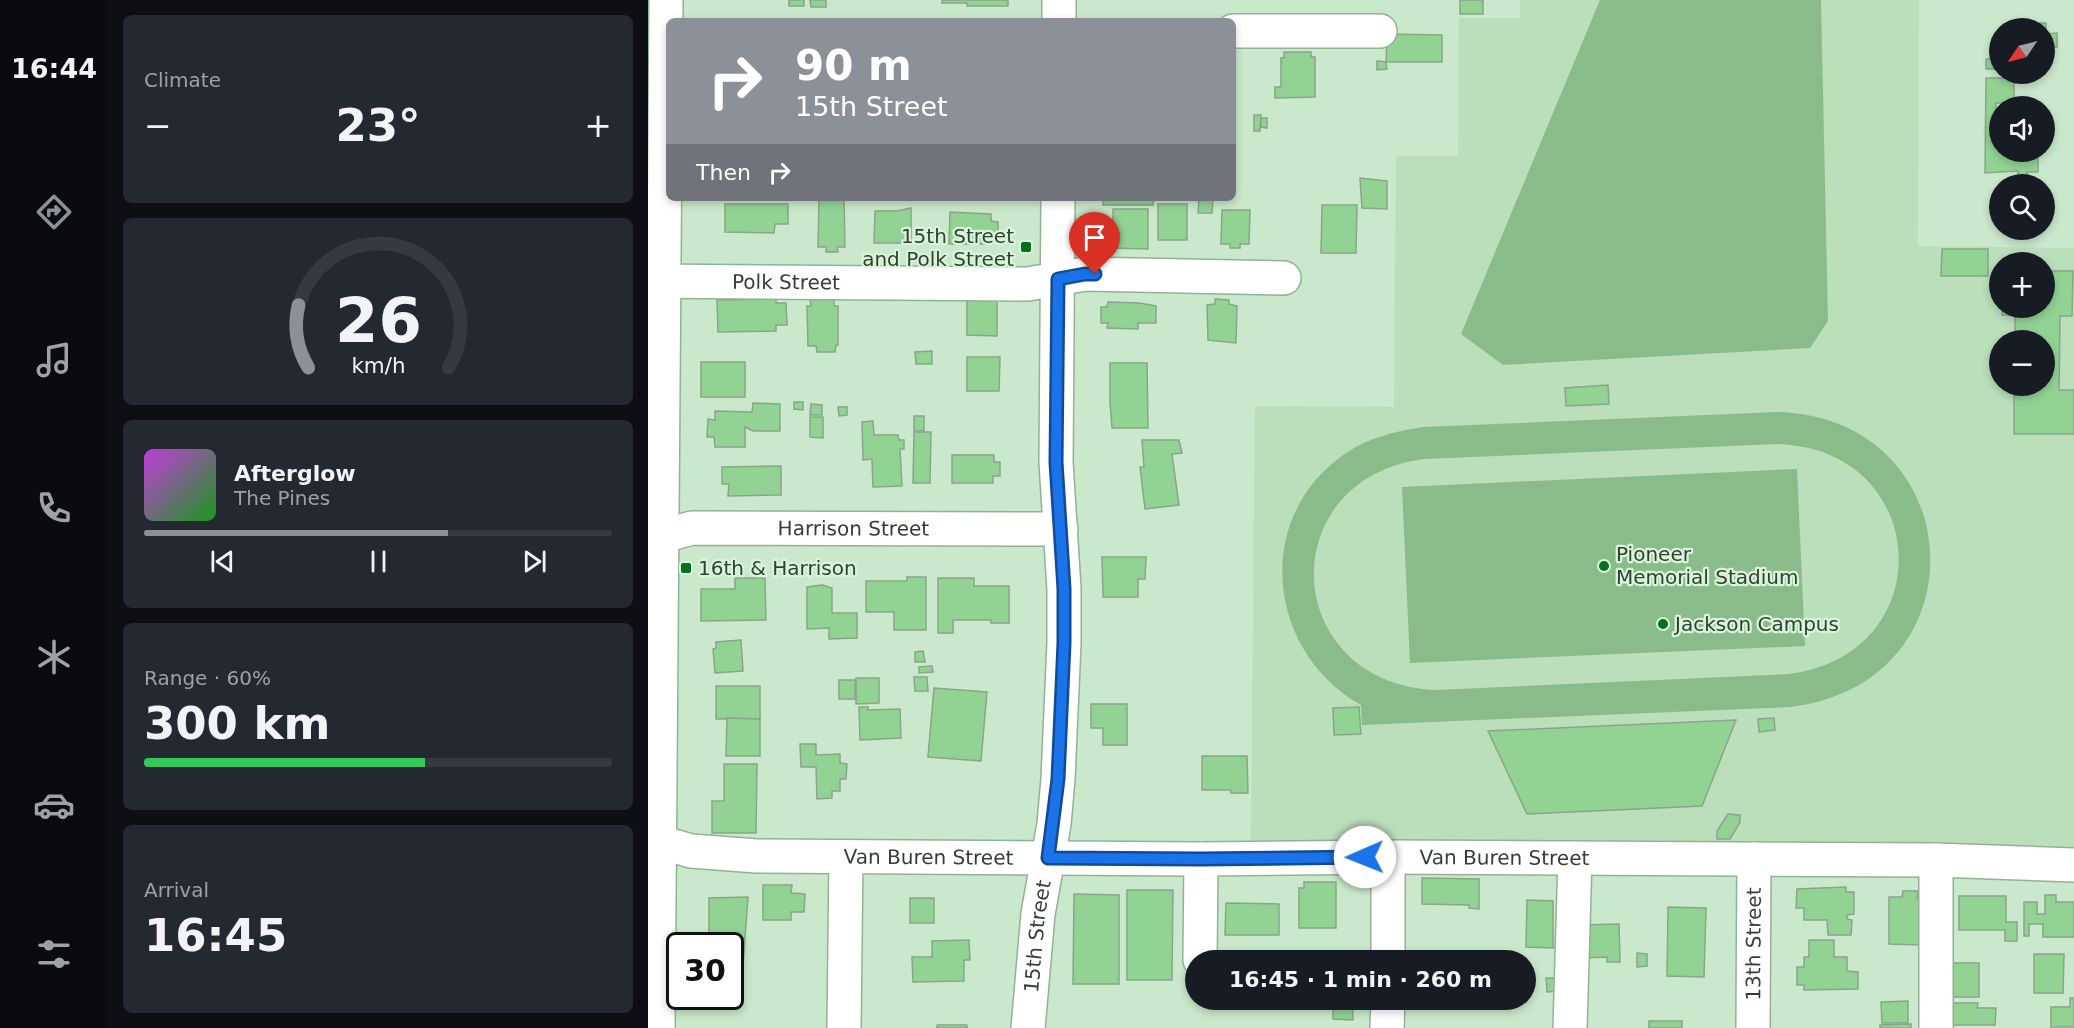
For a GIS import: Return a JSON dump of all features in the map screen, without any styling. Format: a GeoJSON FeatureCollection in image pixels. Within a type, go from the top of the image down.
{"type":"FeatureCollection","features":[{"type":"Feature","properties":{"kind":"street"},"geometry":{"type":"LineString","coordinates":[[1059,0],[1059,18]]}},
{"type":"Feature","properties":{"kind":"street"},"geometry":{"type":"LineString","coordinates":[[658,1028],[654,842],[656,281],[662,18]]}},
{"type":"Feature","properties":{"kind":"street"},"geometry":{"type":"LineString","coordinates":[[1236,31],[1380,31]]}},
{"type":"Feature","properties":{"kind":"street","name":"15th Street"},"geometry":{"type":"LineString","coordinates":[[1028,1028],[1035,943],[1058,779],[1063,676],[1064,589],[1056,462],[1058,201]]}},
{"type":"Feature","properties":{"kind":"street","name":"Polk Street"},"geometry":{"type":"LineString","coordinates":[[656,281],[1028,284],[1085,274],[1284,278]]}},
{"type":"Feature","properties":{"kind":"street","name":"Harrison Street"},"geometry":{"type":"LineString","coordinates":[[656,538],[693,528],[1061,529]]}},
{"type":"Feature","properties":{"kind":"street","name":"Van Buren Street"},"geometry":{"type":"LineString","coordinates":[[654,842],[691,851],[757,856],[1936,860],[2074,865]]}},
{"type":"Feature","properties":{"kind":"street"},"geometry":{"type":"LineString","coordinates":[[844,1028],[846,857]]}},
{"type":"Feature","properties":{"kind":"street"},"geometry":{"type":"LineString","coordinates":[[1388,857],[1388,950]]}},
{"type":"Feature","properties":{"kind":"street"},"geometry":{"type":"LineString","coordinates":[[1570,1028],[1575,858]]}},
{"type":"Feature","properties":{"kind":"street"},"geometry":{"type":"LineString","coordinates":[[1200,950],[1201,859]]}},
{"type":"Feature","properties":{"kind":"street","name":"13th Street"},"geometry":{"type":"LineString","coordinates":[[1753,1028],[1755,859]]}},
{"type":"Feature","properties":{"kind":"street"},"geometry":{"type":"LineString","coordinates":[[1936,860],[1936,1028]]}},
{"type":"Feature","properties":{"kind":"street"},"geometry":{"type":"LineString","coordinates":[[1387,1028],[1388,1010]]}},
{"type":"Feature","properties":{"kind":"shaded area","name":"Jackson Campus"},"geometry":{"type":"Polygon","coordinates":[[[1520,0],[1919,0],[1918,246],[2074,248],[2074,850],[1251,842],[1255,406],[1394,407],[1396,156],[1458,156],[1459,18],[1520,18],[1520,0]]]}},
{"type":"Feature","properties":{"kind":"shaded area"},"geometry":{"type":"Polygon","coordinates":[[[1600,0],[1821,0],[1828,321],[1810,348],[1503,365],[1461,334],[1600,0]]]}},
{"type":"Feature","properties":{"kind":"shaded area"},"geometry":{"type":"Polygon","coordinates":[[[1777,412],[1842,425],[1889,457],[1918,501],[1930,553],[1923,605],[1898,652],[1854,688],[1790,707],[1362,725],[1361,705],[1330,682],[1307,654],[1291,622],[1283,588],[1283,552],[1293,518],[1311,486],[1338,459],[1357,446],[1378,437],[1423,427],[1777,412]],[[1778,444],[1424,459],[1374,474],[1339,502],[1319,539],[1314,579],[1323,619],[1346,653],[1384,679],[1435,690],[1789,674],[1839,659],[1873,631],[1893,594],[1899,554],[1889,514],[1866,479],[1829,455],[1778,444]]]}},
{"type":"Feature","properties":{"kind":"shaded area"},"geometry":{"type":"Polygon","coordinates":[[[1797,469],[1805,646],[1410,663],[1402,487],[1797,469]]]}},
{"type":"Feature","properties":{"kind":"building"},"geometry":{"type":"Polygon","coordinates":[[[789,0],[804,0],[804,6],[789,6],[789,0]]]}},
{"type":"Feature","properties":{"kind":"building"},"geometry":{"type":"Polygon","coordinates":[[[810,0],[826,0],[826,7],[811,7],[810,0]]]}},
{"type":"Feature","properties":{"kind":"building"},"geometry":{"type":"Polygon","coordinates":[[[942,0],[1008,0],[1008,6],[967,6],[967,3],[942,3],[942,0]]]}},
{"type":"Feature","properties":{"kind":"building"},"geometry":{"type":"Polygon","coordinates":[[[1460,0],[1483,0],[1483,14],[1460,14],[1460,0]]]}},
{"type":"Feature","properties":{"kind":"building"},"geometry":{"type":"Polygon","coordinates":[[[2055,33],[2057,33],[2057,47],[2055,47],[2055,33]]]}},
{"type":"Feature","properties":{"kind":"building"},"geometry":{"type":"Polygon","coordinates":[[[1387,34],[1442,35],[1442,62],[1386,62],[1387,34]]]}},
{"type":"Feature","properties":{"kind":"building"},"geometry":{"type":"Polygon","coordinates":[[[1284,52],[1311,52],[1311,57],[1315,57],[1315,97],[1275,98],[1275,87],[1281,87],[1281,58],[1284,58],[1284,52]]]}},
{"type":"Feature","properties":{"kind":"building"},"geometry":{"type":"Polygon","coordinates":[[[1986,59],[1989,59],[1989,69],[1986,69],[1986,59]]]}},
{"type":"Feature","properties":{"kind":"building"},"geometry":{"type":"Polygon","coordinates":[[[1377,61],[1386,62],[1387,69],[1377,70],[1377,61]]]}},
{"type":"Feature","properties":{"kind":"building"},"geometry":{"type":"Polygon","coordinates":[[[1986,78],[1989,78],[1989,84],[2014,84],[2014,96],[1989,96],[1989,162],[2038,162],[2038,172],[1985,173],[1986,78]]]}},
{"type":"Feature","properties":{"kind":"building"},"geometry":{"type":"Polygon","coordinates":[[[1254,115],[1261,115],[1260,131],[1254,131],[1254,115]]]}},
{"type":"Feature","properties":{"kind":"building"},"geometry":{"type":"Polygon","coordinates":[[[1261,118],[1267,118],[1267,128],[1261,127],[1261,118]]]}},
{"type":"Feature","properties":{"kind":"building"},"geometry":{"type":"Polygon","coordinates":[[[1360,178],[1387,181],[1387,209],[1362,208],[1360,178]]]}},
{"type":"Feature","properties":{"kind":"building"},"geometry":{"type":"Polygon","coordinates":[[[819,201],[844,201],[845,247],[837,247],[838,252],[826,252],[826,247],[818,247],[819,201]]]}},
{"type":"Feature","properties":{"kind":"building"},"geometry":{"type":"Polygon","coordinates":[[[1103,201],[1154,201],[1153,205],[1103,205],[1103,201]]]}},
{"type":"Feature","properties":{"kind":"building"},"geometry":{"type":"Polygon","coordinates":[[[1199,201],[1213,201],[1212,213],[1198,213],[1199,201]]]}},
{"type":"Feature","properties":{"kind":"building"},"geometry":{"type":"Polygon","coordinates":[[[725,204],[788,204],[788,224],[775,224],[774,233],[725,232],[725,204]]]}},
{"type":"Feature","properties":{"kind":"building"},"geometry":{"type":"Polygon","coordinates":[[[1158,204],[1187,204],[1187,240],[1158,240],[1158,204]]]}},
{"type":"Feature","properties":{"kind":"building"},"geometry":{"type":"Polygon","coordinates":[[[1322,205],[1357,205],[1356,253],[1321,253],[1322,205]]]}},
{"type":"Feature","properties":{"kind":"building"},"geometry":{"type":"Polygon","coordinates":[[[911,208],[911,243],[874,243],[875,211],[897,211],[911,208]]]}},
{"type":"Feature","properties":{"kind":"building"},"geometry":{"type":"Polygon","coordinates":[[[1113,209],[1148,209],[1148,249],[1109,248],[1109,222],[1113,222],[1113,209]]]}},
{"type":"Feature","properties":{"kind":"building"},"geometry":{"type":"Polygon","coordinates":[[[1222,210],[1250,210],[1249,244],[1240,244],[1240,248],[1230,248],[1230,244],[1221,244],[1222,210]]]}},
{"type":"Feature","properties":{"kind":"building"},"geometry":{"type":"Polygon","coordinates":[[[950,212],[991,214],[991,221],[998,222],[998,237],[991,237],[991,244],[949,244],[950,212]]]}},
{"type":"Feature","properties":{"kind":"building"},"geometry":{"type":"Polygon","coordinates":[[[1942,249],[1988,249],[1988,276],[1941,276],[1942,249]]]}},
{"type":"Feature","properties":{"kind":"building"},"geometry":{"type":"Polygon","coordinates":[[[2055,271],[2073,271],[2072,316],[2060,316],[2059,390],[2074,390],[2074,434],[2014,434],[2014,396],[2055,396],[2055,330],[2015,330],[2015,318],[2055,318],[2055,271]]]}},
{"type":"Feature","properties":{"kind":"building"},"geometry":{"type":"Polygon","coordinates":[[[776,299],[776,303],[786,303],[787,325],[776,325],[776,331],[718,332],[717,300],[776,299]]]}},
{"type":"Feature","properties":{"kind":"building"},"geometry":{"type":"Polygon","coordinates":[[[810,299],[834,299],[834,306],[838,306],[838,345],[836,345],[835,352],[817,352],[816,346],[808,346],[807,306],[811,306],[810,299]]]}},
{"type":"Feature","properties":{"kind":"building"},"geometry":{"type":"Polygon","coordinates":[[[1215,299],[1229,300],[1229,304],[1237,306],[1236,343],[1208,340],[1207,305],[1215,304],[1215,299]]]}},
{"type":"Feature","properties":{"kind":"building"},"geometry":{"type":"Polygon","coordinates":[[[967,300],[997,300],[997,336],[967,335],[967,300]]]}},
{"type":"Feature","properties":{"kind":"building"},"geometry":{"type":"Polygon","coordinates":[[[1108,302],[1156,306],[1156,323],[1138,323],[1138,329],[1107,328],[1108,323],[1101,323],[1101,307],[1107,307],[1108,302]]]}},
{"type":"Feature","properties":{"kind":"building"},"geometry":{"type":"Polygon","coordinates":[[[932,351],[932,364],[916,364],[915,352],[932,351]]]}},
{"type":"Feature","properties":{"kind":"building"},"geometry":{"type":"Polygon","coordinates":[[[967,357],[1000,357],[999,391],[967,391],[967,357]]]}},
{"type":"Feature","properties":{"kind":"building"},"geometry":{"type":"Polygon","coordinates":[[[701,362],[745,362],[745,397],[701,397],[701,362]]]}},
{"type":"Feature","properties":{"kind":"building"},"geometry":{"type":"Polygon","coordinates":[[[1110,363],[1147,363],[1148,428],[1112,428],[1110,363]]]}},
{"type":"Feature","properties":{"kind":"building"},"geometry":{"type":"Polygon","coordinates":[[[1608,385],[1609,404],[1566,406],[1565,388],[1608,385]]]}},
{"type":"Feature","properties":{"kind":"building"},"geometry":{"type":"Polygon","coordinates":[[[794,402],[803,402],[803,410],[794,409],[794,402]]]}},
{"type":"Feature","properties":{"kind":"building"},"geometry":{"type":"Polygon","coordinates":[[[753,403],[780,404],[780,431],[753,431],[745,427],[745,447],[715,447],[714,437],[707,437],[708,419],[715,420],[715,411],[752,412],[753,403]]]}},
{"type":"Feature","properties":{"kind":"building"},"geometry":{"type":"Polygon","coordinates":[[[811,404],[822,405],[822,415],[810,415],[811,404]]]}},
{"type":"Feature","properties":{"kind":"building"},"geometry":{"type":"Polygon","coordinates":[[[838,407],[847,407],[847,415],[839,416],[838,407]]]}},
{"type":"Feature","properties":{"kind":"building"},"geometry":{"type":"Polygon","coordinates":[[[914,416],[924,416],[924,431],[914,431],[914,416]]]}},
{"type":"Feature","properties":{"kind":"building"},"geometry":{"type":"Polygon","coordinates":[[[810,417],[823,417],[823,438],[810,437],[810,417]]]}},
{"type":"Feature","properties":{"kind":"building"},"geometry":{"type":"Polygon","coordinates":[[[873,421],[874,435],[898,435],[899,440],[904,440],[904,449],[900,449],[902,486],[873,487],[872,459],[863,460],[862,422],[873,421]]]}},
{"type":"Feature","properties":{"kind":"building"},"geometry":{"type":"Polygon","coordinates":[[[914,432],[931,432],[930,483],[913,483],[914,432]]]}},
{"type":"Feature","properties":{"kind":"building"},"geometry":{"type":"Polygon","coordinates":[[[1142,440],[1179,440],[1182,453],[1172,454],[1179,505],[1145,509],[1140,467],[1144,467],[1142,440]]]}},
{"type":"Feature","properties":{"kind":"building"},"geometry":{"type":"Polygon","coordinates":[[[952,455],[994,455],[994,462],[1000,462],[1000,476],[993,476],[993,483],[952,483],[952,455]]]}},
{"type":"Feature","properties":{"kind":"building"},"geometry":{"type":"Polygon","coordinates":[[[781,466],[781,495],[728,496],[729,484],[722,484],[722,467],[781,466]]]}},
{"type":"Feature","properties":{"kind":"building"},"geometry":{"type":"Polygon","coordinates":[[[1102,557],[1146,557],[1145,579],[1138,579],[1138,597],[1103,597],[1102,557]]]}},
{"type":"Feature","properties":{"kind":"building"},"geometry":{"type":"Polygon","coordinates":[[[907,577],[926,577],[926,630],[894,630],[894,612],[866,612],[866,581],[907,581],[907,577]]]}},
{"type":"Feature","properties":{"kind":"building"},"geometry":{"type":"Polygon","coordinates":[[[735,578],[765,578],[766,620],[701,621],[701,589],[735,589],[735,578]]]}},
{"type":"Feature","properties":{"kind":"building"},"geometry":{"type":"Polygon","coordinates":[[[938,578],[974,578],[974,586],[1009,586],[1009,623],[991,623],[991,620],[953,620],[953,633],[938,633],[938,578]]]}},
{"type":"Feature","properties":{"kind":"building"},"geometry":{"type":"Polygon","coordinates":[[[822,585],[832,588],[832,613],[857,613],[857,638],[829,639],[829,628],[807,629],[807,587],[822,585]]]}},
{"type":"Feature","properties":{"kind":"building"},"geometry":{"type":"Polygon","coordinates":[[[741,640],[743,671],[715,673],[713,649],[716,648],[716,642],[741,640]]]}},
{"type":"Feature","properties":{"kind":"building"},"geometry":{"type":"Polygon","coordinates":[[[923,651],[925,662],[915,662],[915,652],[923,651]]]}},
{"type":"Feature","properties":{"kind":"building"},"geometry":{"type":"Polygon","coordinates":[[[932,666],[933,672],[919,673],[919,667],[932,666]]]}},
{"type":"Feature","properties":{"kind":"building"},"geometry":{"type":"Polygon","coordinates":[[[914,677],[927,677],[928,691],[915,691],[914,677]]]}},
{"type":"Feature","properties":{"kind":"building"},"geometry":{"type":"Polygon","coordinates":[[[856,678],[879,678],[879,703],[856,704],[856,678]]]}},
{"type":"Feature","properties":{"kind":"building"},"geometry":{"type":"Polygon","coordinates":[[[839,680],[855,680],[855,699],[839,699],[839,680]]]}},
{"type":"Feature","properties":{"kind":"building"},"geometry":{"type":"Polygon","coordinates":[[[716,686],[760,686],[760,719],[716,719],[716,686]]]}},
{"type":"Feature","properties":{"kind":"building"},"geometry":{"type":"Polygon","coordinates":[[[934,688],[987,692],[981,761],[928,757],[934,688]]]}},
{"type":"Feature","properties":{"kind":"building"},"geometry":{"type":"Polygon","coordinates":[[[1091,704],[1127,704],[1127,745],[1103,745],[1103,728],[1091,728],[1091,704]]]}},
{"type":"Feature","properties":{"kind":"building"},"geometry":{"type":"Polygon","coordinates":[[[859,707],[868,707],[868,710],[900,709],[901,738],[860,740],[859,707]]]}},
{"type":"Feature","properties":{"kind":"building"},"geometry":{"type":"Polygon","coordinates":[[[1359,707],[1361,734],[1334,735],[1333,708],[1359,707]]]}},
{"type":"Feature","properties":{"kind":"building"},"geometry":{"type":"Polygon","coordinates":[[[727,718],[760,719],[760,756],[726,756],[727,718]]]}},
{"type":"Feature","properties":{"kind":"building"},"geometry":{"type":"Polygon","coordinates":[[[1774,718],[1775,730],[1759,732],[1758,719],[1774,718]]]}},
{"type":"Feature","properties":{"kind":"building"},"geometry":{"type":"Polygon","coordinates":[[[1736,720],[1702,806],[1527,814],[1488,731],[1736,720]]]}},
{"type":"Feature","properties":{"kind":"building"},"geometry":{"type":"Polygon","coordinates":[[[800,744],[816,744],[816,755],[840,754],[840,763],[847,764],[846,779],[840,779],[840,791],[832,791],[832,798],[817,799],[816,767],[801,767],[800,744]]]}},
{"type":"Feature","properties":{"kind":"building"},"geometry":{"type":"Polygon","coordinates":[[[1202,756],[1247,756],[1248,793],[1231,793],[1231,790],[1202,790],[1202,756]]]}},
{"type":"Feature","properties":{"kind":"building"},"geometry":{"type":"Polygon","coordinates":[[[724,764],[757,764],[756,833],[712,833],[712,801],[724,801],[724,764]]]}},
{"type":"Feature","properties":{"kind":"building"},"geometry":{"type":"Polygon","coordinates":[[[1728,814],[1740,815],[1740,822],[1730,839],[1717,839],[1717,831],[1728,814]]]}},
{"type":"Feature","properties":{"kind":"building"},"geometry":{"type":"Polygon","coordinates":[[[1422,878],[1479,879],[1479,909],[1469,908],[1469,905],[1422,904],[1422,878]]]}},
{"type":"Feature","properties":{"kind":"building"},"geometry":{"type":"Polygon","coordinates":[[[1304,882],[1336,882],[1336,928],[1299,928],[1299,888],[1304,888],[1304,882]]]}},
{"type":"Feature","properties":{"kind":"building"},"geometry":{"type":"Polygon","coordinates":[[[763,885],[792,885],[791,893],[805,894],[804,912],[791,912],[791,920],[763,920],[763,885]]]}},
{"type":"Feature","properties":{"kind":"building"},"geometry":{"type":"Polygon","coordinates":[[[1846,887],[1846,892],[1854,892],[1854,914],[1847,915],[1847,919],[1852,920],[1851,935],[1828,935],[1827,920],[1804,920],[1804,908],[1796,908],[1797,889],[1846,887]]]}},
{"type":"Feature","properties":{"kind":"building"},"geometry":{"type":"Polygon","coordinates":[[[1127,890],[1173,890],[1172,980],[1127,980],[1127,890]]]}},
{"type":"Feature","properties":{"kind":"building"},"geometry":{"type":"Polygon","coordinates":[[[1903,891],[1918,891],[1917,898],[1921,899],[1920,945],[1889,944],[1889,897],[1902,897],[1903,891]]]}},
{"type":"Feature","properties":{"kind":"building"},"geometry":{"type":"Polygon","coordinates":[[[1074,894],[1119,895],[1119,984],[1073,984],[1074,894]]]}},
{"type":"Feature","properties":{"kind":"building"},"geometry":{"type":"Polygon","coordinates":[[[2045,895],[2056,895],[2056,902],[2074,902],[2074,937],[2043,937],[2043,924],[2029,924],[2029,936],[2024,936],[2024,902],[2037,902],[2037,914],[2045,914],[2045,895]]]}},
{"type":"Feature","properties":{"kind":"building"},"geometry":{"type":"Polygon","coordinates":[[[1959,896],[2006,896],[2006,922],[2017,922],[2017,941],[2005,941],[2005,930],[1959,930],[1959,896]]]}},
{"type":"Feature","properties":{"kind":"building"},"geometry":{"type":"Polygon","coordinates":[[[748,897],[744,952],[744,932],[709,932],[709,898],[748,897]]]}},
{"type":"Feature","properties":{"kind":"building"},"geometry":{"type":"Polygon","coordinates":[[[910,898],[934,898],[934,923],[910,923],[910,898]]]}},
{"type":"Feature","properties":{"kind":"building"},"geometry":{"type":"Polygon","coordinates":[[[1527,900],[1553,901],[1553,948],[1526,947],[1527,900]]]}},
{"type":"Feature","properties":{"kind":"building"},"geometry":{"type":"Polygon","coordinates":[[[1226,903],[1279,904],[1279,935],[1225,935],[1226,903]]]}},
{"type":"Feature","properties":{"kind":"building"},"geometry":{"type":"Polygon","coordinates":[[[1668,907],[1706,908],[1704,977],[1667,976],[1668,907]]]}},
{"type":"Feature","properties":{"kind":"building"},"geometry":{"type":"Polygon","coordinates":[[[1619,924],[1620,962],[1607,962],[1607,957],[1584,958],[1584,925],[1619,924]]]}},
{"type":"Feature","properties":{"kind":"building"},"geometry":{"type":"Polygon","coordinates":[[[969,940],[970,960],[964,960],[964,981],[913,982],[912,957],[932,957],[932,941],[969,940]]]}},
{"type":"Feature","properties":{"kind":"building"},"geometry":{"type":"Polygon","coordinates":[[[1809,940],[1834,940],[1834,957],[1847,957],[1847,971],[1858,972],[1858,989],[1804,990],[1804,985],[1797,985],[1797,967],[1804,967],[1804,957],[1809,957],[1809,940]]]}},
{"type":"Feature","properties":{"kind":"building"},"geometry":{"type":"Polygon","coordinates":[[[1637,953],[1647,954],[1647,966],[1637,967],[1637,953]]]}},
{"type":"Feature","properties":{"kind":"building"},"geometry":{"type":"Polygon","coordinates":[[[2034,954],[2064,954],[2063,993],[2034,993],[2034,954]]]}},
{"type":"Feature","properties":{"kind":"building"},"geometry":{"type":"Polygon","coordinates":[[[1952,963],[1979,963],[1979,997],[1953,997],[1952,963]]]}},
{"type":"Feature","properties":{"kind":"building"},"geometry":{"type":"Polygon","coordinates":[[[1546,978],[1557,978],[1558,991],[1547,992],[1546,978]]]}},
{"type":"Feature","properties":{"kind":"building"},"geometry":{"type":"Polygon","coordinates":[[[2070,998],[2074,998],[2074,1027],[2051,1027],[2051,1007],[2070,1007],[2070,998]]]}},
{"type":"Feature","properties":{"kind":"building"},"geometry":{"type":"Polygon","coordinates":[[[1908,1001],[1908,1023],[1882,1023],[1881,1002],[1908,1001]]]}},
{"type":"Feature","properties":{"kind":"building"},"geometry":{"type":"Polygon","coordinates":[[[1951,1003],[1978,1003],[1977,1008],[1996,1008],[1995,1025],[1951,1025],[1951,1003]]]}},
{"type":"Feature","properties":{"kind":"building"},"geometry":{"type":"Polygon","coordinates":[[[1333,1010],[1353,1010],[1353,1020],[1333,1019],[1333,1010]]]}},
{"type":"Feature","properties":{"kind":"building"},"geometry":{"type":"Polygon","coordinates":[[[1649,1021],[1682,1021],[1682,1028],[1649,1028],[1649,1021]]]}},
{"type":"Feature","properties":{"kind":"building"},"geometry":{"type":"Polygon","coordinates":[[[1911,1024],[1911,1028],[1880,1028],[1880,1025],[1911,1024]]]}},
{"type":"Feature","properties":{"kind":"building"},"geometry":{"type":"Polygon","coordinates":[[[937,1025],[967,1025],[967,1028],[937,1028],[937,1025]]]}},
{"type":"Feature","properties":{"kind":"place","name":"15th Street and Polk Street"},"geometry":{"type":"Point","coordinates":[1026,247]}},
{"type":"Feature","properties":{"kind":"place","name":"Pioneer Memorial Stadium"},"geometry":{"type":"Point","coordinates":[1604,566]}},
{"type":"Feature","properties":{"kind":"place","name":"16th & Harrison"},"geometry":{"type":"Point","coordinates":[686,568]}},
{"type":"Feature","properties":{"kind":"place","name":"Jackson Campus"},"geometry":{"type":"Point","coordinates":[1663,624]}},
{"type":"Feature","properties":{"kind":"route"},"geometry":{"type":"LineString","coordinates":[[1095,274],[1058,279],[1056,462],[1064,589],[1064,643],[1058,779],[1048,858],[1365,857]]}}]}
